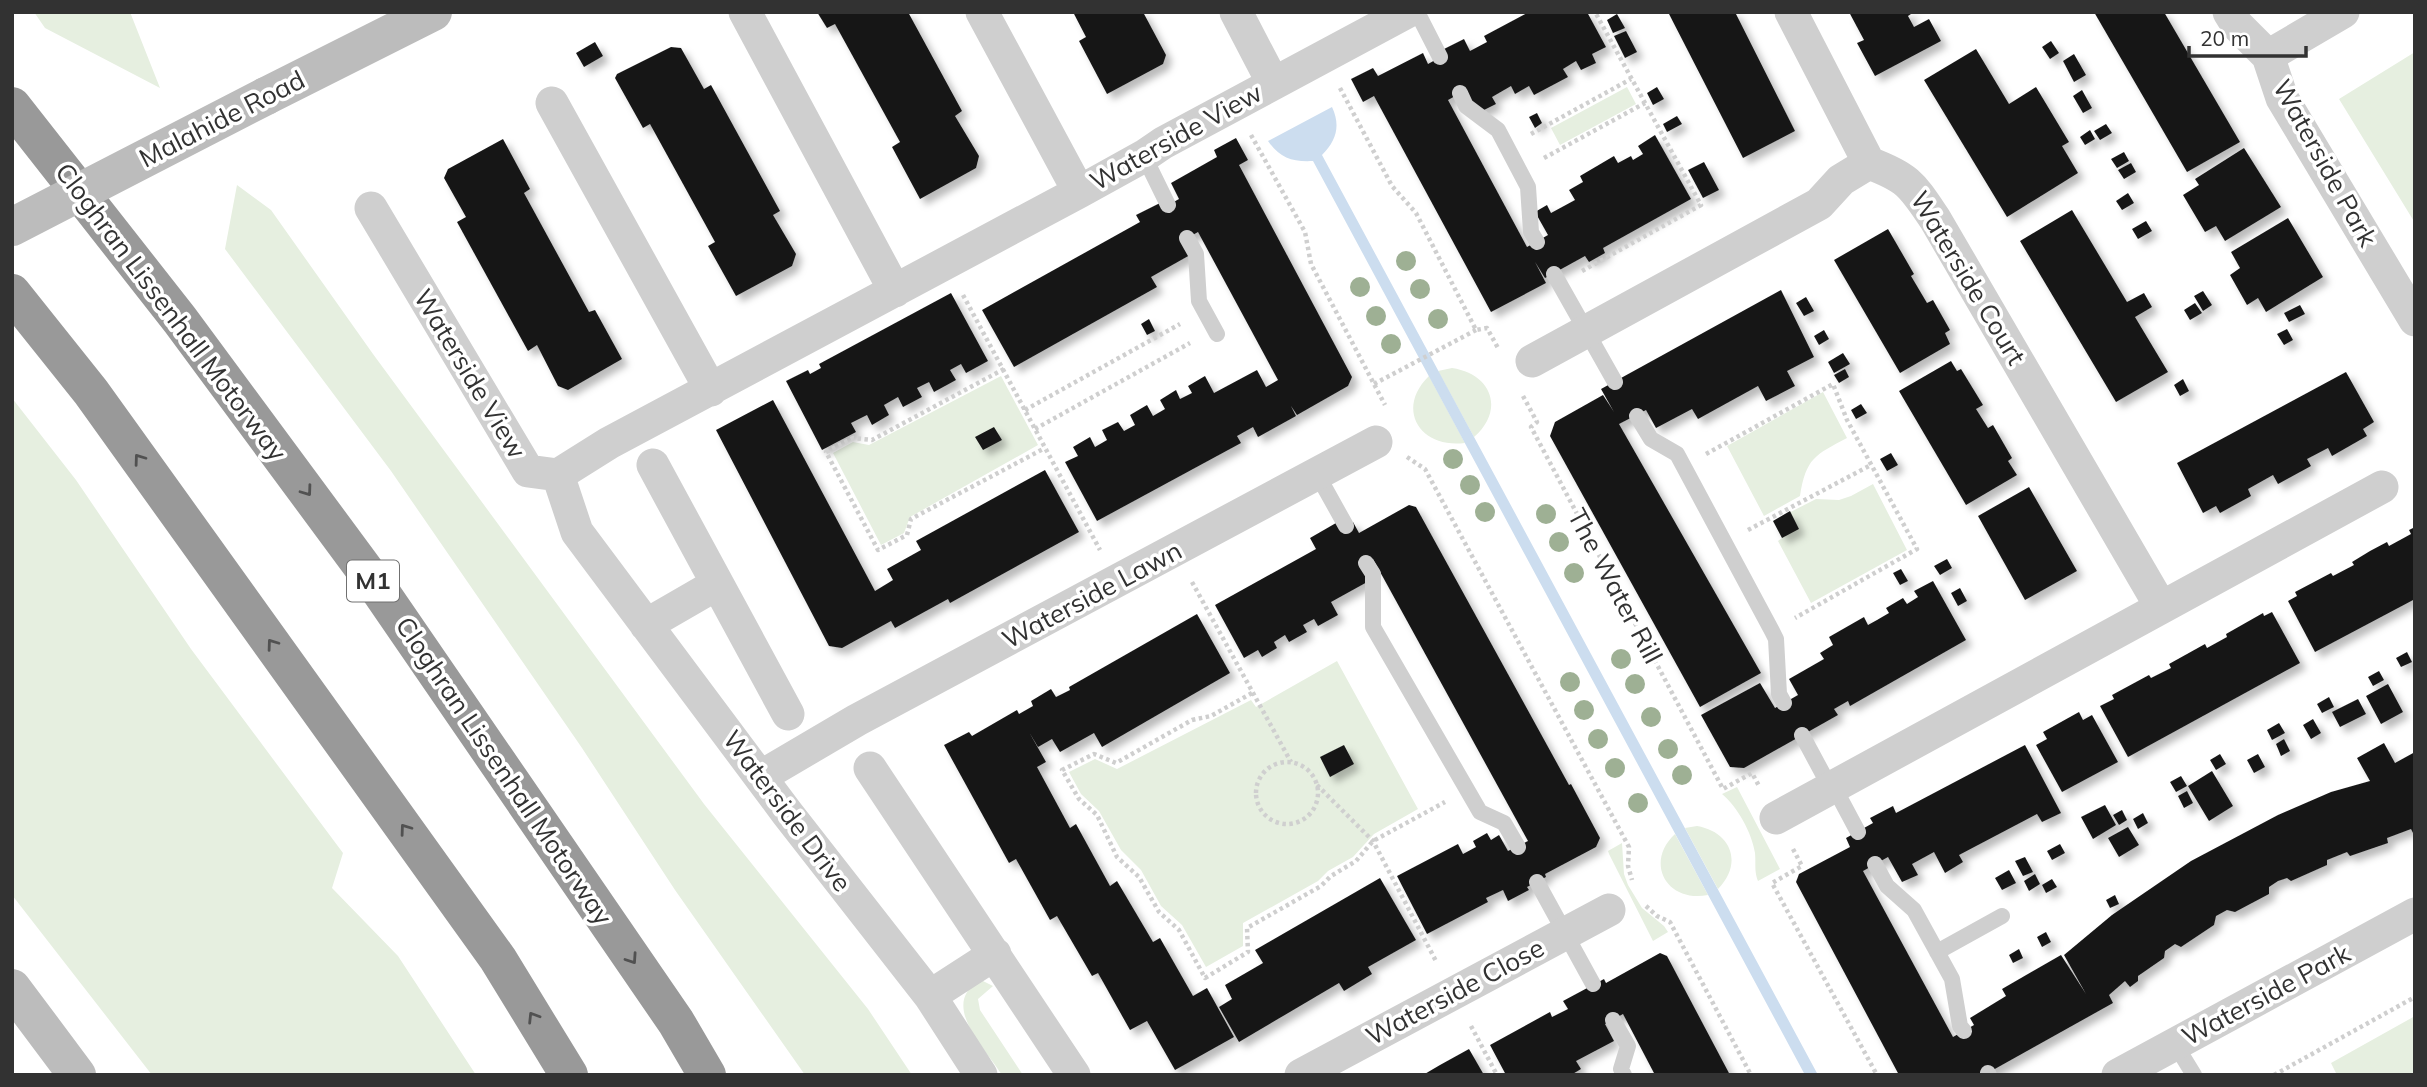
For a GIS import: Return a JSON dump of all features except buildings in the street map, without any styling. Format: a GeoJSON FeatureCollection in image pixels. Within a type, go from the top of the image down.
{"type":"FeatureCollection","features":[{"type":"Feature","properties":{"kind":"highway","name":"Cloghran Lissenhall Motorway"},"geometry":{"type":"LineString","coordinates":[[12,106],[180,320],[379,588],[676,1023],[707,1075]]}},
{"type":"Feature","properties":{"kind":"highway"},"geometry":{"type":"LineString","coordinates":[[12,293],[91,392],[498,959],[569,1075]]}},
{"type":"Feature","properties":{"kind":"main road","name":"Malahide Road"},"geometry":{"type":"LineString","coordinates":[[12,226],[433,12]]}},
{"type":"Feature","properties":{"kind":"main road"},"geometry":{"type":"LineString","coordinates":[[12,988],[77,1075]]}},
{"type":"Feature","properties":{"kind":"street"},"geometry":{"type":"LineString","coordinates":[[745,12],[895,291]]}},
{"type":"Feature","properties":{"kind":"street","name":"Waterside View"},"geometry":{"type":"LineString","coordinates":[[982,12],[1079,192]]}},
{"type":"Feature","properties":{"kind":"street"},"geometry":{"type":"LineString","coordinates":[[1236,12],[1273,83]]}},
{"type":"Feature","properties":{"kind":"street","name":"Waterside View"},"geometry":{"type":"LineString","coordinates":[[371,208],[528,471],[558,475],[609,443],[946,264],[1234,104],[1407,12]]}},
{"type":"Feature","properties":{"kind":"street"},"geometry":{"type":"LineString","coordinates":[[1532,361],[1819,204],[1841,180],[1869,163],[1791,12]]}},
{"type":"Feature","properties":{"kind":"street","name":"Waterside Park"},"geometry":{"type":"LineString","coordinates":[[2229,12],[2268,56],[2283,98],[2415,320]]}},
{"type":"Feature","properties":{"kind":"street"},"geometry":{"type":"LineString","coordinates":[[2268,56],[2343,12]]}},
{"type":"Feature","properties":{"kind":"street"},"geometry":{"type":"LineString","coordinates":[[552,103],[711,390]]}},
{"type":"Feature","properties":{"kind":"street","name":"Waterside Court"},"geometry":{"type":"LineString","coordinates":[[1869,163],[1910,183],[1935,219],[2161,607]]}},
{"type":"Feature","properties":{"kind":"street","name":"Waterside Lawn"},"geometry":{"type":"LineString","coordinates":[[760,777],[807,748],[1389,437]]}},
{"type":"Feature","properties":{"kind":"street"},"geometry":{"type":"LineString","coordinates":[[653,464],[788,715]]}},
{"type":"Feature","properties":{"kind":"street","name":"Waterside Drive"},"geometry":{"type":"LineString","coordinates":[[558,475],[578,532],[760,777],[930,996],[981,1075]]}},
{"type":"Feature","properties":{"kind":"street"},"geometry":{"type":"LineString","coordinates":[[1776,818],[2382,487]]}},
{"type":"Feature","properties":{"kind":"street"},"geometry":{"type":"LineString","coordinates":[[646,625],[717,584]]}},
{"type":"Feature","properties":{"kind":"street"},"geometry":{"type":"LineString","coordinates":[[870,768],[1074,1075]]}},
{"type":"Feature","properties":{"kind":"street","name":"Waterside Close"},"geometry":{"type":"LineString","coordinates":[[1301,1075],[1609,910]]}},
{"type":"Feature","properties":{"kind":"street","name":"Waterside Park"},"geometry":{"type":"LineString","coordinates":[[2118,1075],[2415,914]]}},
{"type":"Feature","properties":{"kind":"street"},"geometry":{"type":"LineString","coordinates":[[930,996],[995,954]]}},
{"type":"Feature","properties":{"kind":"lane"},"geometry":{"type":"LineString","coordinates":[[1417,12],[1440,57]]}},
{"type":"Feature","properties":{"kind":"lane"},"geometry":{"type":"LineString","coordinates":[[1460,93],[1466,106],[1498,130],[1528,187],[1531,232],[1537,242]]}},
{"type":"Feature","properties":{"kind":"lane"},"geometry":{"type":"LineString","coordinates":[[1144,156],[1168,205]]}},
{"type":"Feature","properties":{"kind":"lane"},"geometry":{"type":"LineString","coordinates":[[1187,238],[1196,254],[1199,301],[1216,332]]}},
{"type":"Feature","properties":{"kind":"lane"},"geometry":{"type":"LineString","coordinates":[[1556,279],[1615,382]]}},
{"type":"Feature","properties":{"kind":"lane"},"geometry":{"type":"LineString","coordinates":[[1637,416],[1651,439],[1677,454],[1772,631],[1776,639],[1779,694],[1784,703]]}},
{"type":"Feature","properties":{"kind":"lane"},"geometry":{"type":"LineString","coordinates":[[1317,474],[1346,526]]}},
{"type":"Feature","properties":{"kind":"lane"},"geometry":{"type":"LineString","coordinates":[[1366,563],[1373,574],[1373,627],[1480,812],[1504,823],[1518,847]]}},
{"type":"Feature","properties":{"kind":"lane"},"geometry":{"type":"LineString","coordinates":[[1802,735],[1858,832]]}},
{"type":"Feature","properties":{"kind":"lane"},"geometry":{"type":"LineString","coordinates":[[1875,864],[1886,886],[1914,909],[1952,979],[1960,1026],[1964,1031]]}},
{"type":"Feature","properties":{"kind":"lane"},"geometry":{"type":"LineString","coordinates":[[1537,881],[1593,984]]}},
{"type":"Feature","properties":{"kind":"lane"},"geometry":{"type":"LineString","coordinates":[[1937,952],[2002,916]]}},
{"type":"Feature","properties":{"kind":"lane"},"geometry":{"type":"LineString","coordinates":[[1613,1020],[1628,1046],[1621,1069],[1624,1075]]}},
{"type":"Feature","properties":{"kind":"lane"},"geometry":{"type":"LineString","coordinates":[[2175,1044],[2194,1075]]}},
{"type":"Feature","properties":{"kind":"path"},"geometry":{"type":"LineString","coordinates":[[1556,279],[1701,205],[1595,12]]}},
{"type":"Feature","properties":{"kind":"path"},"geometry":{"type":"LineString","coordinates":[[1323,56],[1392,186],[1416,213],[1476,330]]}},
{"type":"Feature","properties":{"kind":"path"},"geometry":{"type":"LineString","coordinates":[[1507,148],[1632,79]]}},
{"type":"Feature","properties":{"kind":"path"},"geometry":{"type":"LineString","coordinates":[[1519,171],[1645,103]]}},
{"type":"Feature","properties":{"kind":"path"},"geometry":{"type":"LineString","coordinates":[[1234,104],[1305,232],[1311,264],[1386,407],[1389,437],[1424,469],[1629,848],[1628,866],[1635,888]]}},
{"type":"Feature","properties":{"kind":"path"},"geometry":{"type":"LineString","coordinates":[[946,264],[1117,581]]}},
{"type":"Feature","properties":{"kind":"path"},"geometry":{"type":"LineString","coordinates":[[1025,410],[1204,310]]}},
{"type":"Feature","properties":{"kind":"path"},"geometry":{"type":"LineString","coordinates":[[1374,384],[1476,330],[1487,328],[1499,350]]}},
{"type":"Feature","properties":{"kind":"path"},"geometry":{"type":"LineString","coordinates":[[1035,429],[1216,332]]}},
{"type":"Feature","properties":{"kind":"path"},"geometry":{"type":"LineString","coordinates":[[1004,369],[872,440],[853,438],[826,452],[878,550],[907,535],[911,519],[1045,448]]}},
{"type":"Feature","properties":{"kind":"path"},"geometry":{"type":"LineString","coordinates":[[1684,466],[1833,384],[1847,420],[1917,549],[1772,631]]}},
{"type":"Feature","properties":{"kind":"path","name":"The Water Rill"},"geometry":{"type":"LineString","coordinates":[[1521,392],[1537,422],[1531,427],[1723,789],[1752,774],[1802,866],[1772,883],[1877,1075]]}},
{"type":"Feature","properties":{"kind":"path"},"geometry":{"type":"LineString","coordinates":[[1724,543],[1871,466]]}},
{"type":"Feature","properties":{"kind":"path"},"geometry":{"type":"LineString","coordinates":[[1175,550],[1292,762]]}},
{"type":"Feature","properties":{"kind":"path"},"geometry":{"type":"LineString","coordinates":[[1252,693],[1211,716],[1192,720],[1116,763],[1094,754],[1062,770],[1079,799],[1097,816],[1117,857],[1139,877],[1159,912],[1179,930],[1205,978],[1248,952],[1247,928],[1321,886],[1331,876],[1356,861],[1373,841],[1467,790]]}},
{"type":"Feature","properties":{"kind":"path"},"geometry":{"type":"LineString","coordinates":[[1317,785],[1317,798],[1313,809],[1305,818],[1294,823],[1270,819],[1261,811],[1256,800],[1260,776],[1268,767],[1280,762],[1292,762],[1303,766],[1312,774],[1317,785],[1373,841],[1497,1075]]}},
{"type":"Feature","properties":{"kind":"path"},"geometry":{"type":"LineString","coordinates":[[1643,902],[1657,916],[1670,922],[1751,1075]]}},
{"type":"Feature","properties":{"kind":"path"},"geometry":{"type":"LineString","coordinates":[[2274,1075],[2415,997]]}},
{"type":"Feature","properties":{"kind":"green space"},"geometry":{"type":"Polygon","coordinates":[[[34,12],[130,12],[160,88],[45,28],[34,12]]]}},
{"type":"Feature","properties":{"kind":"green space"},"geometry":{"type":"Polygon","coordinates":[[[2415,52],[2415,223],[2339,99],[2415,52]]]}},
{"type":"Feature","properties":{"kind":"green space"},"geometry":{"type":"Polygon","coordinates":[[[1627,87],[1636,104],[1560,145],[1551,128],[1627,87]]]}},
{"type":"Feature","properties":{"kind":"green space"},"geometry":{"type":"Polygon","coordinates":[[[237,185],[271,210],[373,354],[704,804],[868,1009],[912,1075],[805,1075],[675,890],[582,748],[391,471],[225,249],[237,185]]]}},
{"type":"Feature","properties":{"kind":"green space"},"geometry":{"type":"Polygon","coordinates":[[[1452,368],[1477,378],[1485,385],[1490,395],[1489,416],[1484,427],[1474,437],[1438,371],[1452,368]]]}},
{"type":"Feature","properties":{"kind":"green space"},"geometry":{"type":"Polygon","coordinates":[[[1001,376],[1038,445],[910,517],[904,533],[881,545],[833,453],[853,442],[869,445],[1001,376]]]}},
{"type":"Feature","properties":{"kind":"green space"},"geometry":{"type":"Polygon","coordinates":[[[1429,376],[1465,443],[1436,440],[1417,424],[1414,401],[1429,376]]]}},
{"type":"Feature","properties":{"kind":"green space"},"geometry":{"type":"Polygon","coordinates":[[[1823,392],[1847,438],[1827,449],[1809,465],[1800,496],[1764,516],[1727,446],[1823,392]]]}},
{"type":"Feature","properties":{"kind":"green space"},"geometry":{"type":"Polygon","coordinates":[[[12,398],[76,480],[191,649],[343,853],[332,888],[398,956],[476,1075],[152,1075],[12,895],[12,398]]]}},
{"type":"Feature","properties":{"kind":"green space"},"geometry":{"type":"Polygon","coordinates":[[[1873,484],[1907,550],[1811,603],[1778,541],[1782,538],[1773,521],[1816,499],[1839,500],[1873,484]]]}},
{"type":"Feature","properties":{"kind":"green space"},"geometry":{"type":"Polygon","coordinates":[[[1337,661],[1418,809],[1374,834],[1353,857],[1328,871],[1318,881],[1243,923],[1243,946],[1206,967],[1182,925],[1161,906],[1141,870],[1121,850],[1099,811],[1081,794],[1069,772],[1095,759],[1117,769],[1251,700],[1256,707],[1337,661]]]}},
{"type":"Feature","properties":{"kind":"green space"},"geometry":{"type":"Polygon","coordinates":[[[1737,787],[1780,869],[1758,881],[1751,837],[1738,813],[1722,794],[1737,787]]]}},
{"type":"Feature","properties":{"kind":"green space"},"geometry":{"type":"Polygon","coordinates":[[[1697,826],[1719,835],[1730,850],[1730,869],[1718,889],[1685,828],[1697,826]]]}},
{"type":"Feature","properties":{"kind":"green space"},"geometry":{"type":"Polygon","coordinates":[[[1675,834],[1708,895],[1681,893],[1671,887],[1664,878],[1661,857],[1675,834]]]}},
{"type":"Feature","properties":{"kind":"green space"},"geometry":{"type":"Polygon","coordinates":[[[1622,843],[1624,874],[1628,885],[1642,908],[1668,932],[1653,941],[1608,851],[1622,843]]]}},
{"type":"Feature","properties":{"kind":"green space"},"geometry":{"type":"Polygon","coordinates":[[[981,980],[993,986],[978,999],[980,1010],[1023,1075],[1002,1075],[969,1026],[964,1013],[964,1001],[969,990],[981,980]]]}},
{"type":"Feature","properties":{"kind":"green space"},"geometry":{"type":"Polygon","coordinates":[[[2415,1016],[2415,1075],[2337,1075],[2331,1063],[2415,1016]]]}},
{"type":"Feature","properties":{"kind":"water"},"geometry":{"type":"Polygon","coordinates":[[[1332,107],[1336,133],[1322,155],[1818,1075],[1805,1075],[1313,161],[1287,158],[1268,141],[1332,107]]]}}]}
